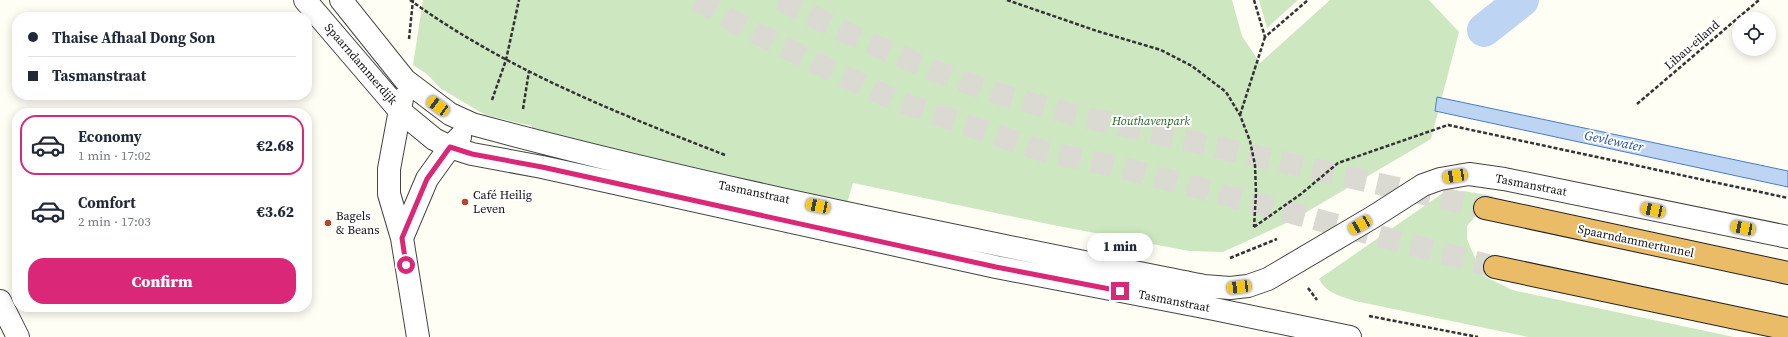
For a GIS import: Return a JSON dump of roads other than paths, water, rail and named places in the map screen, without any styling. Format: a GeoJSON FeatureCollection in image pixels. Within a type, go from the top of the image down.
{"type":"FeatureCollection","features":[{"type":"Feature","properties":{"kind":"highway","name":"Spaarndammertunnel"},"geometry":{"type":"LineString","coordinates":[[1485,208],[1788,273]]}},
{"type":"Feature","properties":{"kind":"highway"},"geometry":{"type":"LineString","coordinates":[[1495,267],[1788,329]]}},
{"type":"Feature","properties":{"kind":"street","name":"Spaarndammerdijk"},"geometry":{"type":"LineString","coordinates":[[305,0],[400,110]]}},
{"type":"Feature","properties":{"kind":"street","name":"Spaarndammerdijk"},"geometry":{"type":"LineString","coordinates":[[341,0],[405,80],[450,114],[472,124]]}},
{"type":"Feature","properties":{"kind":"street"},"geometry":{"type":"LineString","coordinates":[[405,80],[389,170],[389,194],[402,238],[418,337]]}},
{"type":"Feature","properties":{"kind":"street","name":"Tasmanstraat"},"geometry":{"type":"LineString","coordinates":[[400,110],[434,139],[450,147],[472,154],[557,171],[996,267],[1350,337]]}},
{"type":"Feature","properties":{"kind":"street"},"geometry":{"type":"LineString","coordinates":[[402,238],[427,179],[450,147],[472,124]]}},
{"type":"Feature","properties":{"kind":"street","name":"Tasmanstraat"},"geometry":{"type":"LineString","coordinates":[[472,124],[635,167],[1002,246],[1204,286],[1230,288],[1248,286],[1268,279],[1373,218],[1423,185],[1440,179],[1469,174],[1504,179],[1788,237]]}},
{"type":"Feature","properties":{"kind":"street"},"geometry":{"type":"LineString","coordinates":[[0,301],[18,337]]}},
{"type":"Feature","properties":{"kind":"water","name":"Gevlewater"},"geometry":{"type":"Polygon","coordinates":[[[1437,97],[1788,171],[1788,187],[1435,111],[1437,97]]]}},
{"type":"Feature","properties":{"kind":"waterway"},"geometry":{"type":"LineString","coordinates":[[1484,30],[1522,0]]}},
{"type":"Feature","properties":{"kind":"tunnel"},"geometry":{"type":"LineString","coordinates":[[696,0],[729,19],[812,61],[897,101],[1043,151],[1123,168],[1495,267]]}},
{"type":"Feature","properties":{"kind":"tunnel"},"geometry":{"type":"LineString","coordinates":[[780,0],[851,35],[932,70],[1002,95],[1071,114],[1485,208]]}},
{"type":"Feature","properties":{"kind":"place","name":"Café Heilig Leven"},"geometry":{"type":"Point","coordinates":[465,202]}},
{"type":"Feature","properties":{"kind":"place","name":"Bagels & Beans"},"geometry":{"type":"Point","coordinates":[328,223]}},
{"type":"Feature","properties":{"kind":"park label","name":"Houthavenpark"},"geometry":{"type":"Point","coordinates":[1151,121]}}]}
